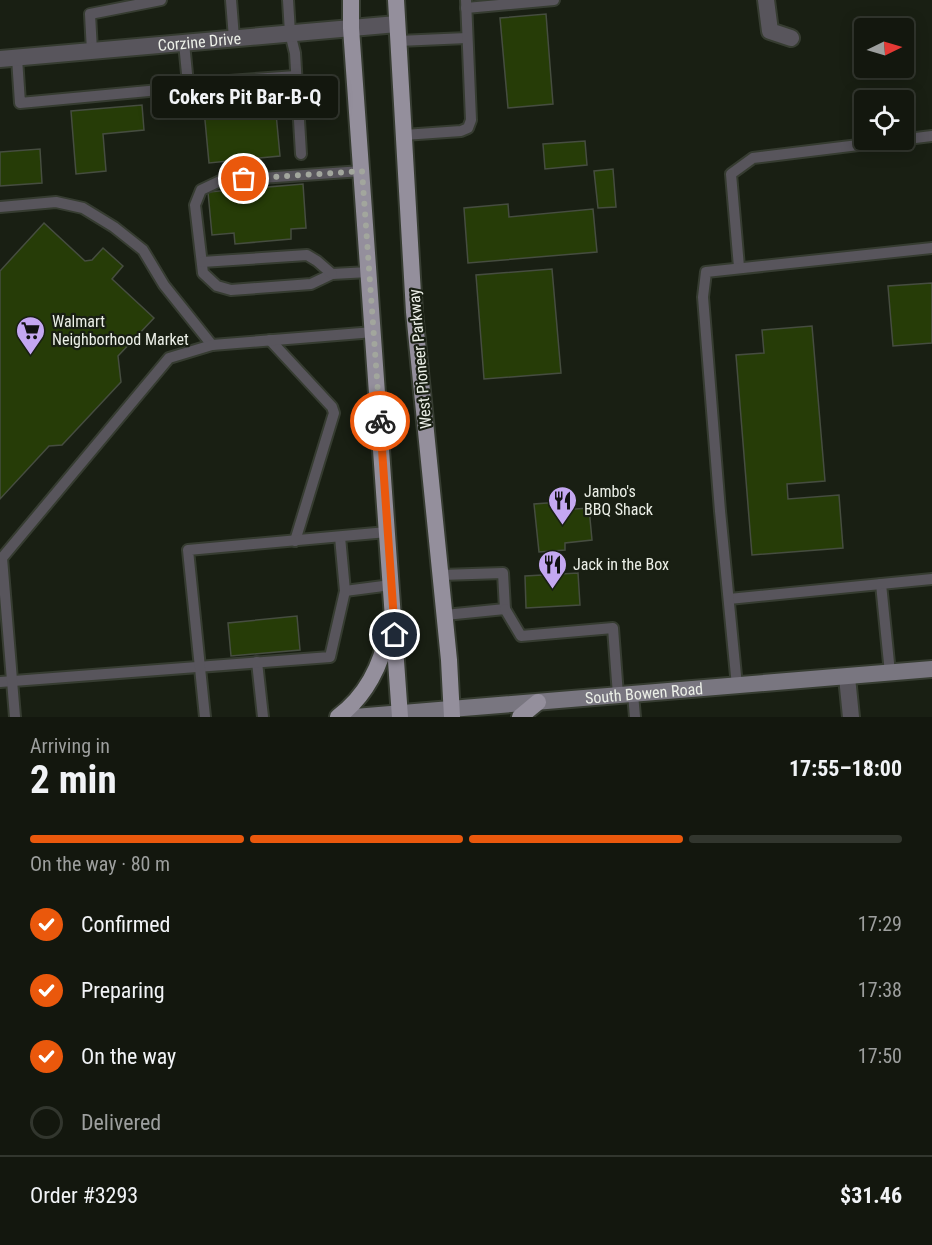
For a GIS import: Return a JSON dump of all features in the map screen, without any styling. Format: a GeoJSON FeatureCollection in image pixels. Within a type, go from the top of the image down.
{"type":"FeatureCollection","features":[{"type":"Feature","properties":{"kind":"main road"},"geometry":{"type":"LineString","coordinates":[[351,0],[351,28],[400,715]]}},
{"type":"Feature","properties":{"kind":"main road","name":"West Pioneer Parkway"},"geometry":{"type":"LineString","coordinates":[[396,0],[414,312],[445,615],[452,713]]}},
{"type":"Feature","properties":{"kind":"main road"},"geometry":{"type":"LineString","coordinates":[[338,717],[352,706],[366,688],[384,653],[392,603]]}},
{"type":"Feature","properties":{"kind":"main road","name":"South Bowen Road"},"geometry":{"type":"LineString","coordinates":[[355,717],[452,713],[538,702],[932,669]]}},
{"type":"Feature","properties":{"kind":"main road"},"geometry":{"type":"LineString","coordinates":[[520,717],[538,702]]}},
{"type":"Feature","properties":{"kind":"street"},"geometry":{"type":"LineString","coordinates":[[766,0],[770,31],[791,38]]}},
{"type":"Feature","properties":{"kind":"street","name":"Corzine Drive"},"geometry":{"type":"LineString","coordinates":[[8,58],[397,24]]}},
{"type":"Feature","properties":{"kind":"street"},"geometry":{"type":"LineString","coordinates":[[847,677],[851,717]]}},
{"type":"Feature","properties":{"kind":"lane"},"geometry":{"type":"LineString","coordinates":[[92,51],[90,14],[161,0]]}},
{"type":"Feature","properties":{"kind":"lane"},"geometry":{"type":"LineString","coordinates":[[231,0],[234,39]]}},
{"type":"Feature","properties":{"kind":"lane"},"geometry":{"type":"LineString","coordinates":[[288,0],[290,33],[295,53],[301,154]]}},
{"type":"Feature","properties":{"kind":"lane"},"geometry":{"type":"LineString","coordinates":[[404,135],[461,131],[468,128],[471,120],[466,4],[554,0]]}},
{"type":"Feature","properties":{"kind":"lane"},"geometry":{"type":"LineString","coordinates":[[398,41],[467,38]]}},
{"type":"Feature","properties":{"kind":"lane"},"geometry":{"type":"LineString","coordinates":[[184,43],[188,84]]}},
{"type":"Feature","properties":{"kind":"lane"},"geometry":{"type":"LineString","coordinates":[[8,58],[20,103],[170,89],[188,84],[296,76]]}},
{"type":"Feature","properties":{"kind":"lane"},"geometry":{"type":"LineString","coordinates":[[739,267],[731,174],[753,158],[932,136]]}},
{"type":"Feature","properties":{"kind":"lane"},"geometry":{"type":"LineString","coordinates":[[362,171],[220,181],[201,190],[195,206],[203,273],[217,286],[231,290],[311,284],[332,274],[369,272]]}},
{"type":"Feature","properties":{"kind":"lane"},"geometry":{"type":"LineString","coordinates":[[0,207],[56,202],[83,208],[114,227],[143,250],[164,285],[212,345]]}},
{"type":"Feature","properties":{"kind":"lane"},"geometry":{"type":"LineString","coordinates":[[737,686],[703,297],[706,272],[932,248]]}},
{"type":"Feature","properties":{"kind":"lane"},"geometry":{"type":"LineString","coordinates":[[202,262],[307,255],[332,274]]}},
{"type":"Feature","properties":{"kind":"lane"},"geometry":{"type":"LineString","coordinates":[[15,717],[2,558],[169,358],[212,345],[374,332]]}},
{"type":"Feature","properties":{"kind":"lane"},"geometry":{"type":"LineString","coordinates":[[270,340],[332,407],[334,413],[295,541]]}},
{"type":"Feature","properties":{"kind":"lane"},"geometry":{"type":"LineString","coordinates":[[205,717],[188,550],[387,532]]}},
{"type":"Feature","properties":{"kind":"lane"},"geometry":{"type":"LineString","coordinates":[[0,682],[330,657],[345,591],[340,537]]}},
{"type":"Feature","properties":{"kind":"lane"},"geometry":{"type":"LineString","coordinates":[[441,575],[503,573],[504,609],[521,636],[613,628],[626,695],[635,717]]}},
{"type":"Feature","properties":{"kind":"lane"},"geometry":{"type":"LineString","coordinates":[[729,598],[932,579]]}},
{"type":"Feature","properties":{"kind":"lane"},"geometry":{"type":"LineString","coordinates":[[881,584],[890,673]]}},
{"type":"Feature","properties":{"kind":"lane"},"geometry":{"type":"LineString","coordinates":[[345,591],[391,585]]}},
{"type":"Feature","properties":{"kind":"lane"},"geometry":{"type":"LineString","coordinates":[[445,615],[504,609]]}},
{"type":"Feature","properties":{"kind":"lane"},"geometry":{"type":"LineString","coordinates":[[257,662],[263,717]]}},
{"type":"Feature","properties":{"kind":"building"},"geometry":{"type":"Polygon","coordinates":[[[546,14],[553,104],[508,108],[500,18],[546,14]]]}},
{"type":"Feature","properties":{"kind":"building"},"geometry":{"type":"Polygon","coordinates":[[[274,92],[280,156],[209,163],[203,99],[274,92]]]}},
{"type":"Feature","properties":{"kind":"building"},"geometry":{"type":"Polygon","coordinates":[[[142,105],[144,130],[103,134],[106,171],[76,174],[71,111],[142,105]]]}},
{"type":"Feature","properties":{"kind":"building"},"geometry":{"type":"Polygon","coordinates":[[[585,141],[587,165],[545,169],[543,144],[585,141]]]}},
{"type":"Feature","properties":{"kind":"building"},"geometry":{"type":"Polygon","coordinates":[[[40,149],[42,183],[0,186],[0,152],[40,149]]]}},
{"type":"Feature","properties":{"kind":"building"},"geometry":{"type":"Polygon","coordinates":[[[613,169],[616,207],[598,208],[594,171],[613,169]]]}},
{"type":"Feature","properties":{"kind":"building"},"geometry":{"type":"Polygon","coordinates":[[[303,184],[306,228],[291,229],[291,239],[235,244],[234,233],[212,235],[208,192],[303,184]]]}},
{"type":"Feature","properties":{"kind":"building"},"geometry":{"type":"Polygon","coordinates":[[[508,204],[509,217],[593,209],[597,252],[468,263],[464,208],[508,204]]]}},
{"type":"Feature","properties":{"kind":"building"},"geometry":{"type":"Polygon","coordinates":[[[44,223],[85,261],[92,260],[103,248],[123,266],[112,279],[154,318],[118,356],[121,382],[62,445],[49,446],[0,499],[0,271],[44,223]]]}},
{"type":"Feature","properties":{"kind":"building"},"geometry":{"type":"Polygon","coordinates":[[[552,269],[561,373],[484,379],[476,275],[552,269]]]}},
{"type":"Feature","properties":{"kind":"building"},"geometry":{"type":"Polygon","coordinates":[[[932,283],[932,343],[893,346],[888,286],[932,283]]]}},
{"type":"Feature","properties":{"kind":"building"},"geometry":{"type":"Polygon","coordinates":[[[812,326],[825,481],[787,484],[788,499],[839,495],[843,548],[752,555],[736,355],[764,353],[762,330],[812,326]]]}},
{"type":"Feature","properties":{"kind":"building","name":"Jambo's BBQ Shack"},"geometry":{"type":"Polygon","coordinates":[[[560,502],[561,510],[589,508],[592,540],[565,543],[565,550],[539,552],[534,504],[560,502]]]}},
{"type":"Feature","properties":{"kind":"building","name":"Jack in the Box"},"geometry":{"type":"Polygon","coordinates":[[[578,573],[580,605],[526,608],[525,576],[578,573]]]}},
{"type":"Feature","properties":{"kind":"building"},"geometry":{"type":"Polygon","coordinates":[[[297,616],[300,650],[231,656],[228,623],[297,616]]]}},
{"type":"Feature","properties":{"kind":"way so far"},"geometry":{"type":"LineString","coordinates":[[244,179],[362,171],[380,421]]}},
{"type":"Feature","properties":{"kind":"place","name":"Cokers Pit Bar-B-Q"},"geometry":{"type":"Point","coordinates":[244,179]}},
{"type":"Feature","properties":{"kind":"place","name":"Walmart Neighborhood Market"},"geometry":{"type":"Point","coordinates":[31,356]}},
{"type":"Feature","properties":{"kind":"place","name":"Jambo's BBQ Shack"},"geometry":{"type":"Point","coordinates":[563,526]}},
{"type":"Feature","properties":{"kind":"place","name":"Jack in the Box"},"geometry":{"type":"Point","coordinates":[552,590]}},
{"type":"Feature","properties":{"kind":"route"},"geometry":{"type":"LineString","coordinates":[[380,421],[395,635]]}}]}
